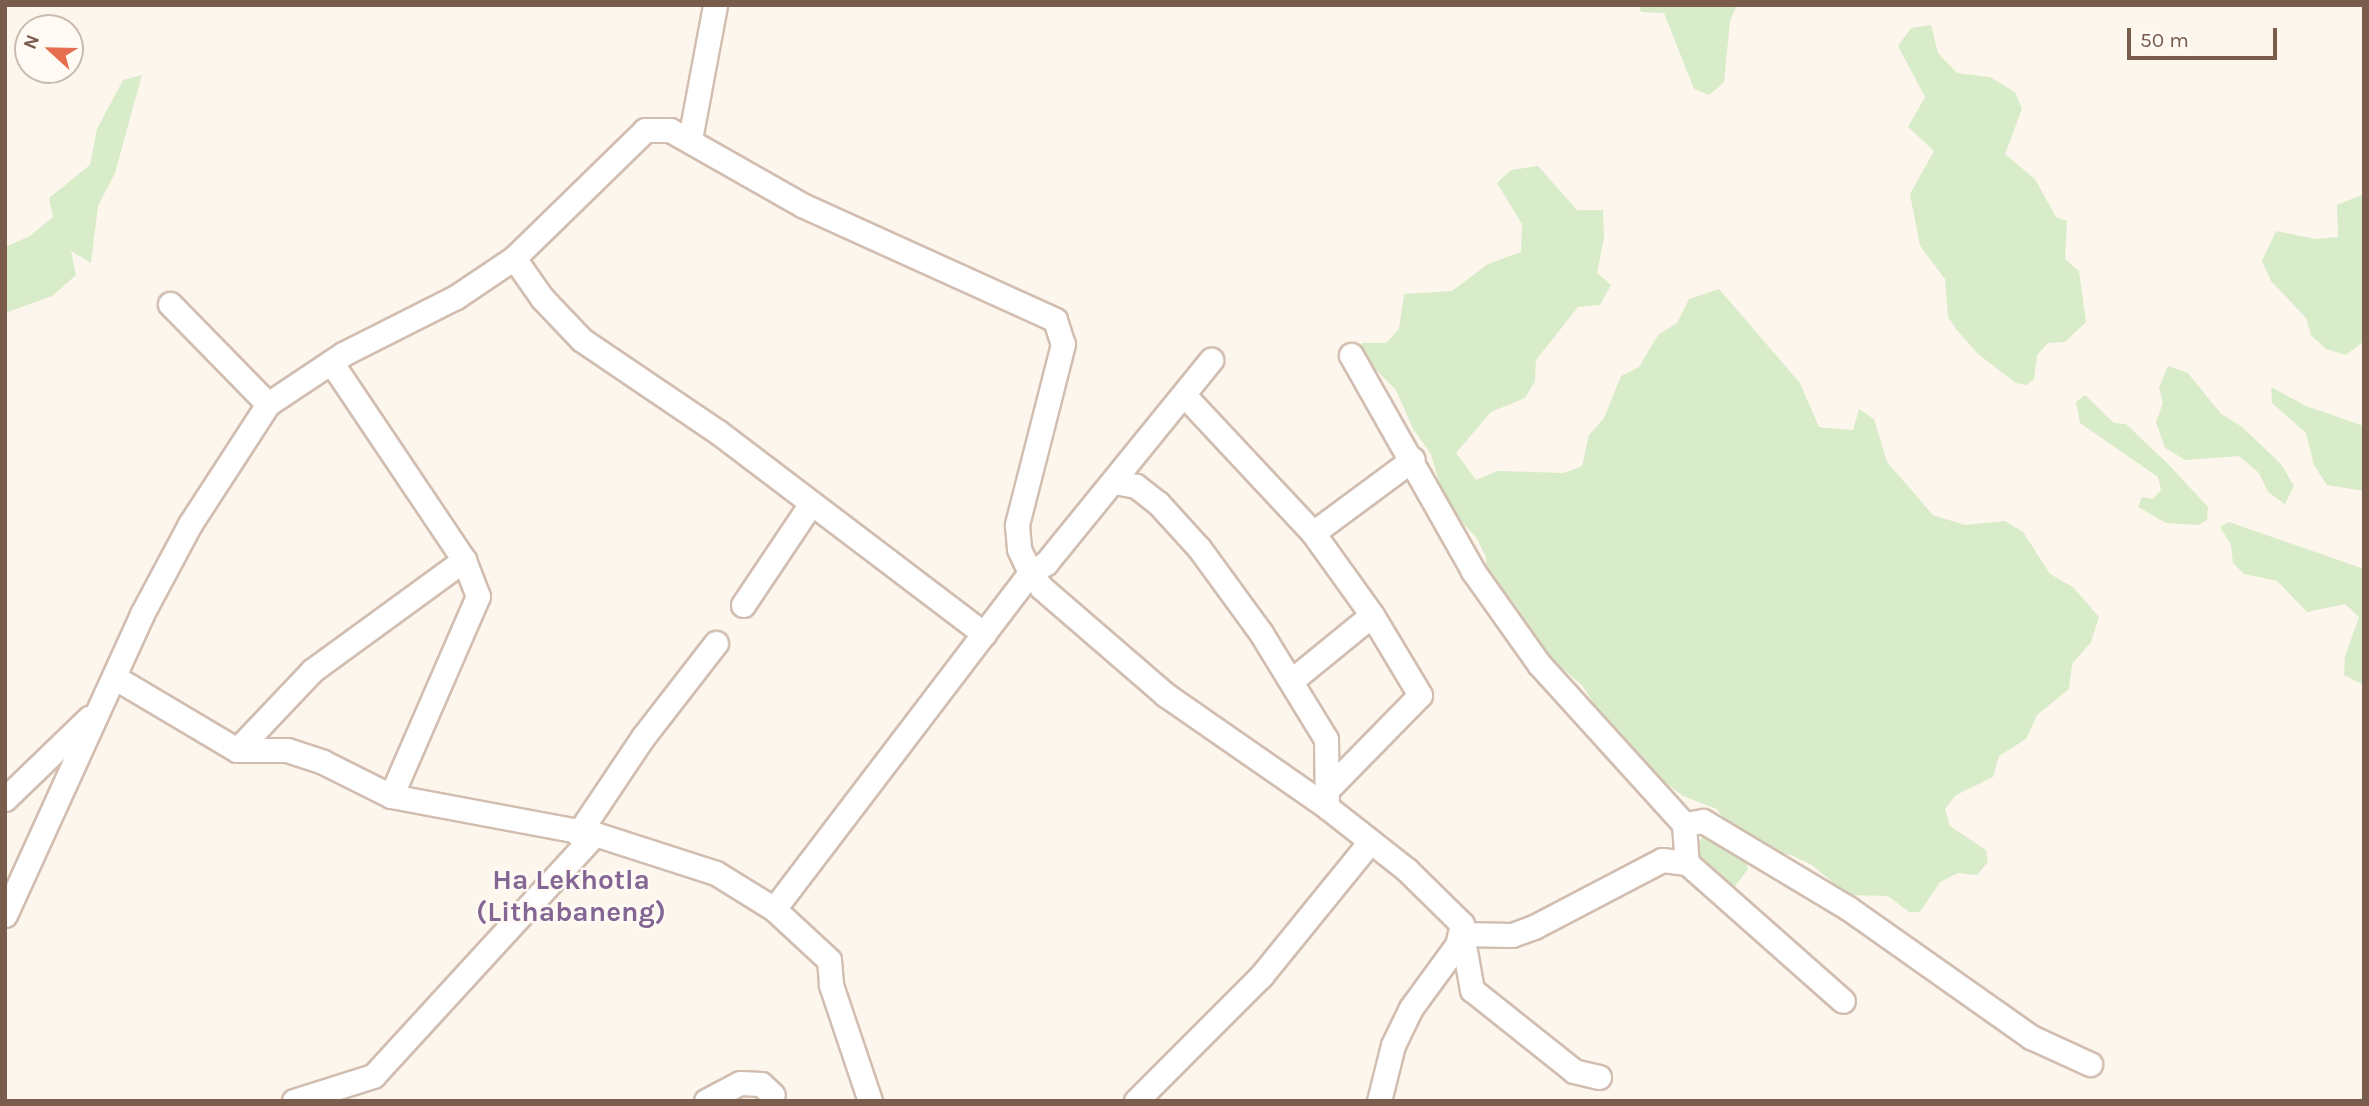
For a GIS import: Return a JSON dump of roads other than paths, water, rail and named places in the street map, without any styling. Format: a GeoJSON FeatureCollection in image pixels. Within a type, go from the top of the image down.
{"type":"FeatureCollection","features":[{"type":"Feature","properties":{"kind":"street"},"geometry":{"type":"LineString","coordinates":[[690,139],[715,5]]}},
{"type":"Feature","properties":{"kind":"street"},"geometry":{"type":"LineString","coordinates":[[5,915],[114,677],[190,524],[268,404],[331,362],[456,297],[514,258],[645,130],[670,130],[802,205],[1055,320],[1063,344],[1017,526],[1019,549],[1030,573],[1042,588],[1166,695],[1326,799],[1370,843],[1453,912],[1462,934],[1472,990],[1574,1071],[1599,1077]]}},
{"type":"Feature","properties":{"kind":"street"},"geometry":{"type":"LineString","coordinates":[[514,258],[542,298],[582,340],[718,432],[810,505],[984,634]]}},
{"type":"Feature","properties":{"kind":"street"},"geometry":{"type":"LineString","coordinates":[[170,304],[268,404]]}},
{"type":"Feature","properties":{"kind":"street"},"geometry":{"type":"LineString","coordinates":[[1351,355],[1413,459],[1418,478],[1473,571],[1539,664],[1684,824],[1687,863]]}},
{"type":"Feature","properties":{"kind":"street"},"geometry":{"type":"LineString","coordinates":[[774,909],[1030,573],[1046,563],[1185,396],[1211,360]]}},
{"type":"Feature","properties":{"kind":"street"},"geometry":{"type":"LineString","coordinates":[[331,362],[464,561],[478,596],[391,796]]}},
{"type":"Feature","properties":{"kind":"street"},"geometry":{"type":"LineString","coordinates":[[1185,396],[1313,533],[1372,615],[1420,695],[1326,799]]}},
{"type":"Feature","properties":{"kind":"street"},"geometry":{"type":"LineString","coordinates":[[1313,533],[1413,459]]}},
{"type":"Feature","properties":{"kind":"street"},"geometry":{"type":"LineString","coordinates":[[1114,482],[1136,486],[1158,503],[1199,548],[1291,681],[1326,739],[1326,799]]}},
{"type":"Feature","properties":{"kind":"street"},"geometry":{"type":"LineString","coordinates":[[743,605],[810,505]]}},
{"type":"Feature","properties":{"kind":"street"},"geometry":{"type":"LineString","coordinates":[[237,750],[313,670],[464,561]]}},
{"type":"Feature","properties":{"kind":"street"},"geometry":{"type":"LineString","coordinates":[[1291,681],[1372,615]]}},
{"type":"Feature","properties":{"kind":"street"},"geometry":{"type":"LineString","coordinates":[[293,1101],[373,1076],[587,834],[643,737],[716,643]]}},
{"type":"Feature","properties":{"kind":"street"},"geometry":{"type":"LineString","coordinates":[[114,677],[237,750],[287,750],[323,762],[391,796],[587,834],[716,873],[774,909],[829,960],[831,985],[870,1101]]}},
{"type":"Feature","properties":{"kind":"street"},"geometry":{"type":"LineString","coordinates":[[5,799],[100,708]]}},
{"type":"Feature","properties":{"kind":"street"},"geometry":{"type":"LineString","coordinates":[[1684,824],[1703,821],[1848,908],[2031,1037],[2090,1064]]}},
{"type":"Feature","properties":{"kind":"street"},"geometry":{"type":"LineString","coordinates":[[1136,1101],[1261,976],[1370,843]]}},
{"type":"Feature","properties":{"kind":"street"},"geometry":{"type":"LineString","coordinates":[[1462,934],[1523,931],[1662,860],[1687,863],[1843,1001]]}},
{"type":"Feature","properties":{"kind":"street"},"geometry":{"type":"LineString","coordinates":[[1379,1101],[1393,1045],[1411,1009],[1462,934]]}},
{"type":"Feature","properties":{"kind":"street"},"geometry":{"type":"LineString","coordinates":[[706,1101],[740,1083],[761,1084],[774,1095]]}},
{"type":"Feature","properties":{"kind":"district","name":"Ha Lekhotla (Lithabaneng)"},"geometry":{"type":"Point","coordinates":[571,896]}}]}
